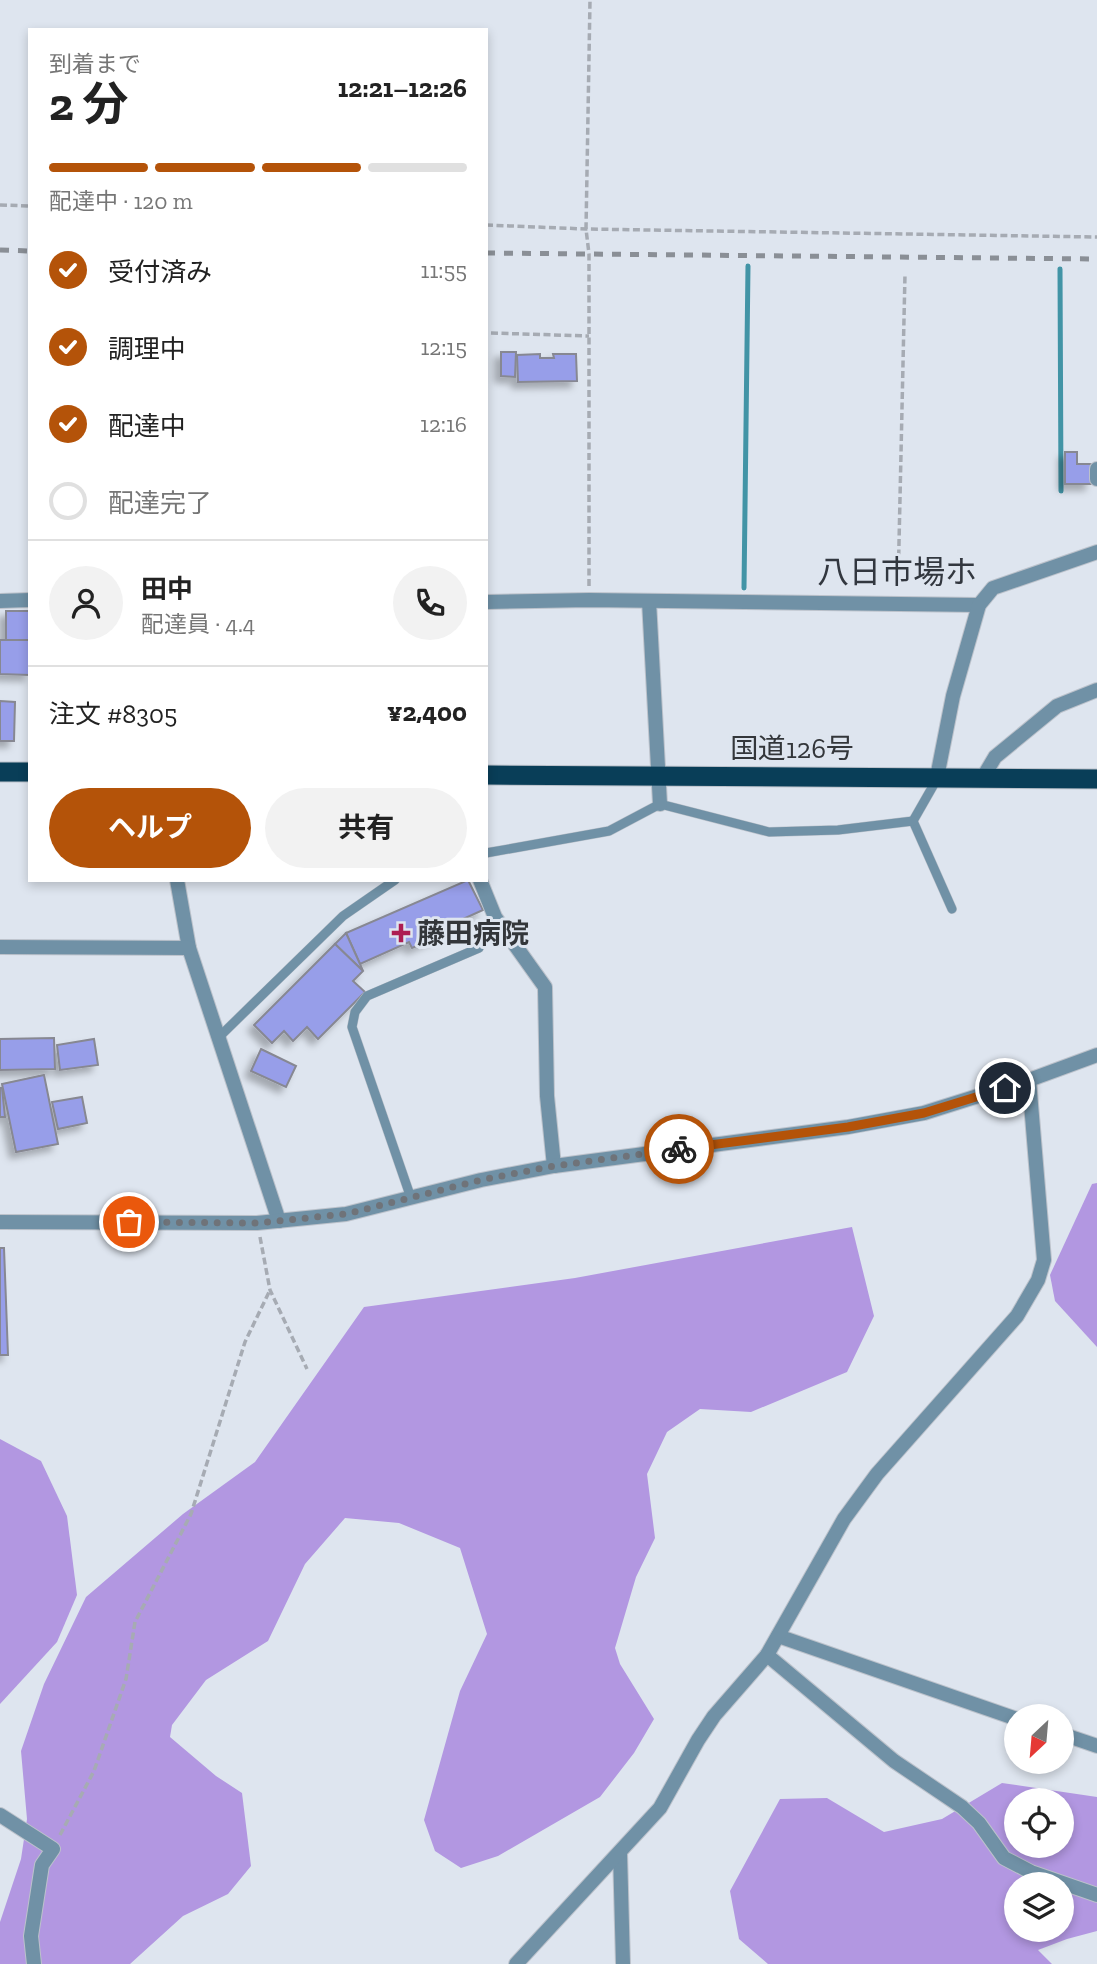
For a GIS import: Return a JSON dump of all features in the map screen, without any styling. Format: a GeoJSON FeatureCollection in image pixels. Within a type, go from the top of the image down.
{"type":"FeatureCollection","features":[{"type":"Feature","properties":{"kind":"highway"},"geometry":{"type":"LineString","coordinates":[[0,772],[28,772]]}},
{"type":"Feature","properties":{"kind":"highway","name":"国道126号"},"geometry":{"type":"LineString","coordinates":[[488,775],[1097,779]]}},
{"type":"Feature","properties":{"kind":"street"},"geometry":{"type":"LineString","coordinates":[[1097,469],[1097,479]]}},
{"type":"Feature","properties":{"kind":"street"},"geometry":{"type":"LineString","coordinates":[[937,777],[953,696],[979,605],[993,588],[1097,552]]}},
{"type":"Feature","properties":{"kind":"street"},"geometry":{"type":"LineString","coordinates":[[0,601],[28,600]]}},
{"type":"Feature","properties":{"kind":"street"},"geometry":{"type":"LineString","coordinates":[[488,602],[589,600],[979,605]]}},
{"type":"Feature","properties":{"kind":"street"},"geometry":{"type":"LineString","coordinates":[[649,601],[660,804]]}},
{"type":"Feature","properties":{"kind":"street"},"geometry":{"type":"LineString","coordinates":[[982,779],[995,757],[1057,706],[1097,690]]}},
{"type":"Feature","properties":{"kind":"street"},"geometry":{"type":"LineString","coordinates":[[177,882],[189,948],[279,1221]]}},
{"type":"Feature","properties":{"kind":"street"},"geometry":{"type":"LineString","coordinates":[[481,882],[495,917],[545,987],[547,1096],[554,1166]]}},
{"type":"Feature","properties":{"kind":"street"},"geometry":{"type":"LineString","coordinates":[[0,947],[189,948]]}},
{"type":"Feature","properties":{"kind":"street"},"geometry":{"type":"LineString","coordinates":[[0,1222],[257,1223],[346,1214],[481,1180],[554,1166],[886,1120],[955,1105],[1097,1055]]}},
{"type":"Feature","properties":{"kind":"street"},"geometry":{"type":"LineString","coordinates":[[516,1964],[660,1808],[698,1740],[767,1655],[844,1519],[877,1474],[1017,1316],[1038,1280],[1044,1260],[1030,1080]]}},
{"type":"Feature","properties":{"kind":"street"},"geometry":{"type":"LineString","coordinates":[[778,1636],[1004,1714]]}},
{"type":"Feature","properties":{"kind":"street"},"geometry":{"type":"LineString","coordinates":[[767,1655],[894,1761],[962,1807],[979,1823],[1004,1858],[1031,1872],[1097,1895]]}},
{"type":"Feature","properties":{"kind":"street"},"geometry":{"type":"LineString","coordinates":[[1074,1738],[1097,1746]]}},
{"type":"Feature","properties":{"kind":"street"},"geometry":{"type":"LineString","coordinates":[[0,1815],[53,1849],[42,1865],[31,1936],[34,1964]]}},
{"type":"Feature","properties":{"kind":"street"},"geometry":{"type":"LineString","coordinates":[[620,1852],[623,1964]]}},
{"type":"Feature","properties":{"kind":"lane"},"geometry":{"type":"LineString","coordinates":[[913,821],[937,777]]}},
{"type":"Feature","properties":{"kind":"lane"},"geometry":{"type":"LineString","coordinates":[[488,853],[609,831],[660,804],[769,832],[838,830],[913,821]]}},
{"type":"Feature","properties":{"kind":"lane"},"geometry":{"type":"LineString","coordinates":[[913,821],[952,909]]}},
{"type":"Feature","properties":{"kind":"lane"},"geometry":{"type":"LineString","coordinates":[[218,1038],[343,916],[392,882]]}},
{"type":"Feature","properties":{"kind":"lane"},"geometry":{"type":"LineString","coordinates":[[411,1198],[352,1027],[355,1012],[367,996],[479,948]]}},
{"type":"Feature","properties":{"kind":"path"},"geometry":{"type":"LineString","coordinates":[[589,600],[589,254],[586,229],[590,0]]}},
{"type":"Feature","properties":{"kind":"path"},"geometry":{"type":"LineString","coordinates":[[0,205],[28,206]]}},
{"type":"Feature","properties":{"kind":"path"},"geometry":{"type":"LineString","coordinates":[[488,225],[1097,237]]}},
{"type":"Feature","properties":{"kind":"path"},"geometry":{"type":"LineString","coordinates":[[898,604],[905,274]]}},
{"type":"Feature","properties":{"kind":"path"},"geometry":{"type":"LineString","coordinates":[[491,333],[589,336]]}},
{"type":"Feature","properties":{"kind":"path"},"geometry":{"type":"LineString","coordinates":[[257,1223],[270,1290],[307,1369]]}},
{"type":"Feature","properties":{"kind":"path"},"geometry":{"type":"LineString","coordinates":[[53,1849],[94,1771],[126,1679],[135,1622],[191,1514],[245,1342],[270,1290]]}},
{"type":"Feature","properties":{"kind":"shaded area"},"geometry":{"type":"Polygon","coordinates":[[[1097,1183],[1097,1347],[1055,1301],[1050,1275],[1092,1184],[1097,1183]]]}},
{"type":"Feature","properties":{"kind":"shaded area"},"geometry":{"type":"Polygon","coordinates":[[[852,1227],[874,1316],[847,1372],[751,1412],[700,1409],[667,1432],[647,1474],[655,1538],[636,1577],[615,1648],[620,1664],[654,1719],[634,1753],[600,1797],[498,1856],[461,1868],[435,1851],[424,1820],[460,1691],[487,1634],[460,1548],[399,1523],[345,1518],[305,1564],[268,1641],[206,1680],[172,1725],[170,1737],[216,1776],[242,1793],[251,1866],[228,1894],[183,1916],[130,1964],[0,1964],[0,1922],[21,1859],[27,1819],[21,1751],[44,1684],[86,1597],[183,1514],[255,1462],[364,1307],[575,1278],[852,1227]]]}},
{"type":"Feature","properties":{"kind":"shaded area"},"geometry":{"type":"Polygon","coordinates":[[[0,1439],[41,1461],[67,1516],[77,1595],[57,1642],[0,1704],[0,1439]]]}},
{"type":"Feature","properties":{"kind":"shaded area"},"geometry":{"type":"Polygon","coordinates":[[[1002,1783],[1036,1788],[1004,1788],[1004,1858],[1074,1858],[1074,1794],[1097,1797],[1097,1931],[1074,1937],[1074,1872],[1004,1872],[1004,1942],[1059,1942],[1038,1950],[1052,1964],[768,1964],[739,1939],[730,1891],[780,1799],[827,1798],[884,1832],[942,1819],[1002,1783]]]}},
{"type":"Feature","properties":{"kind":"building"},"geometry":{"type":"Polygon","coordinates":[[[501,352],[516,352],[515,377],[501,376],[501,352]]]}},
{"type":"Feature","properties":{"kind":"building"},"geometry":{"type":"Polygon","coordinates":[[[540,354],[540,358],[554,358],[553,354],[576,354],[577,381],[518,382],[517,355],[540,354]]]}},
{"type":"Feature","properties":{"kind":"building"},"geometry":{"type":"Polygon","coordinates":[[[1065,452],[1077,452],[1077,464],[1091,464],[1091,484],[1065,484],[1065,452]]]}},
{"type":"Feature","properties":{"kind":"building"},"geometry":{"type":"Polygon","coordinates":[[[6,611],[28,611],[28,640],[6,640],[6,611]]]}},
{"type":"Feature","properties":{"kind":"building"},"geometry":{"type":"Polygon","coordinates":[[[0,640],[28,640],[28,675],[0,674],[0,640]]]}},
{"type":"Feature","properties":{"kind":"building"},"geometry":{"type":"Polygon","coordinates":[[[0,701],[15,702],[14,741],[0,741],[0,701]]]}},
{"type":"Feature","properties":{"kind":"building"},"geometry":{"type":"Polygon","coordinates":[[[463,882],[469,882],[483,910],[443,928],[445,934],[412,948],[409,942],[360,964],[346,933],[463,882]]]}},
{"type":"Feature","properties":{"kind":"building"},"geometry":{"type":"Polygon","coordinates":[[[346,933],[360,964],[363,971],[335,944],[346,933]]]}},
{"type":"Feature","properties":{"kind":"building"},"geometry":{"type":"Polygon","coordinates":[[[335,944],[363,971],[353,981],[365,992],[318,1039],[307,1027],[293,1041],[284,1031],[272,1043],[254,1025],[335,944]]]}},
{"type":"Feature","properties":{"kind":"building"},"geometry":{"type":"Polygon","coordinates":[[[54,1038],[55,1069],[0,1070],[0,1039],[54,1038]]]}},
{"type":"Feature","properties":{"kind":"building"},"geometry":{"type":"Polygon","coordinates":[[[94,1039],[98,1065],[60,1070],[57,1045],[94,1039]]]}},
{"type":"Feature","properties":{"kind":"building"},"geometry":{"type":"Polygon","coordinates":[[[261,1049],[296,1066],[286,1087],[251,1071],[261,1049]]]}},
{"type":"Feature","properties":{"kind":"building"},"geometry":{"type":"Polygon","coordinates":[[[44,1075],[58,1144],[16,1152],[2,1084],[44,1075]]]}},
{"type":"Feature","properties":{"kind":"building"},"geometry":{"type":"Polygon","coordinates":[[[2,1088],[5,1117],[0,1117],[2,1088]]]}},
{"type":"Feature","properties":{"kind":"building"},"geometry":{"type":"Polygon","coordinates":[[[82,1097],[87,1123],[58,1129],[52,1102],[82,1097]]]}},
{"type":"Feature","properties":{"kind":"building"},"geometry":{"type":"Polygon","coordinates":[[[0,1248],[4,1248],[8,1355],[0,1355],[0,1248]]]}},
{"type":"Feature","properties":{"kind":"waterway"},"geometry":{"type":"LineString","coordinates":[[744,588],[748,266]]}},
{"type":"Feature","properties":{"kind":"waterway"},"geometry":{"type":"LineString","coordinates":[[1060,269],[1061,491]]}},
{"type":"Feature","properties":{"kind":"railway"},"geometry":{"type":"LineString","coordinates":[[0,250],[28,251]]}},
{"type":"Feature","properties":{"kind":"railway"},"geometry":{"type":"LineString","coordinates":[[488,253],[1097,259]]}},
{"type":"Feature","properties":{"kind":"way so far"},"geometry":{"type":"LineString","coordinates":[[129,1222],[257,1223],[346,1214],[481,1180],[554,1166],[679,1149]]}},
{"type":"Feature","properties":{"kind":"place","name":"藤田病院"},"geometry":{"type":"Point","coordinates":[401,933]}},
{"type":"Feature","properties":{"kind":"district","name":"八日市場ホ"},"geometry":{"type":"Point","coordinates":[897,572]}},
{"type":"Feature","properties":{"kind":"route"},"geometry":{"type":"LineString","coordinates":[[679,1149],[848,1127],[924,1113],[1005,1088]]}}]}
